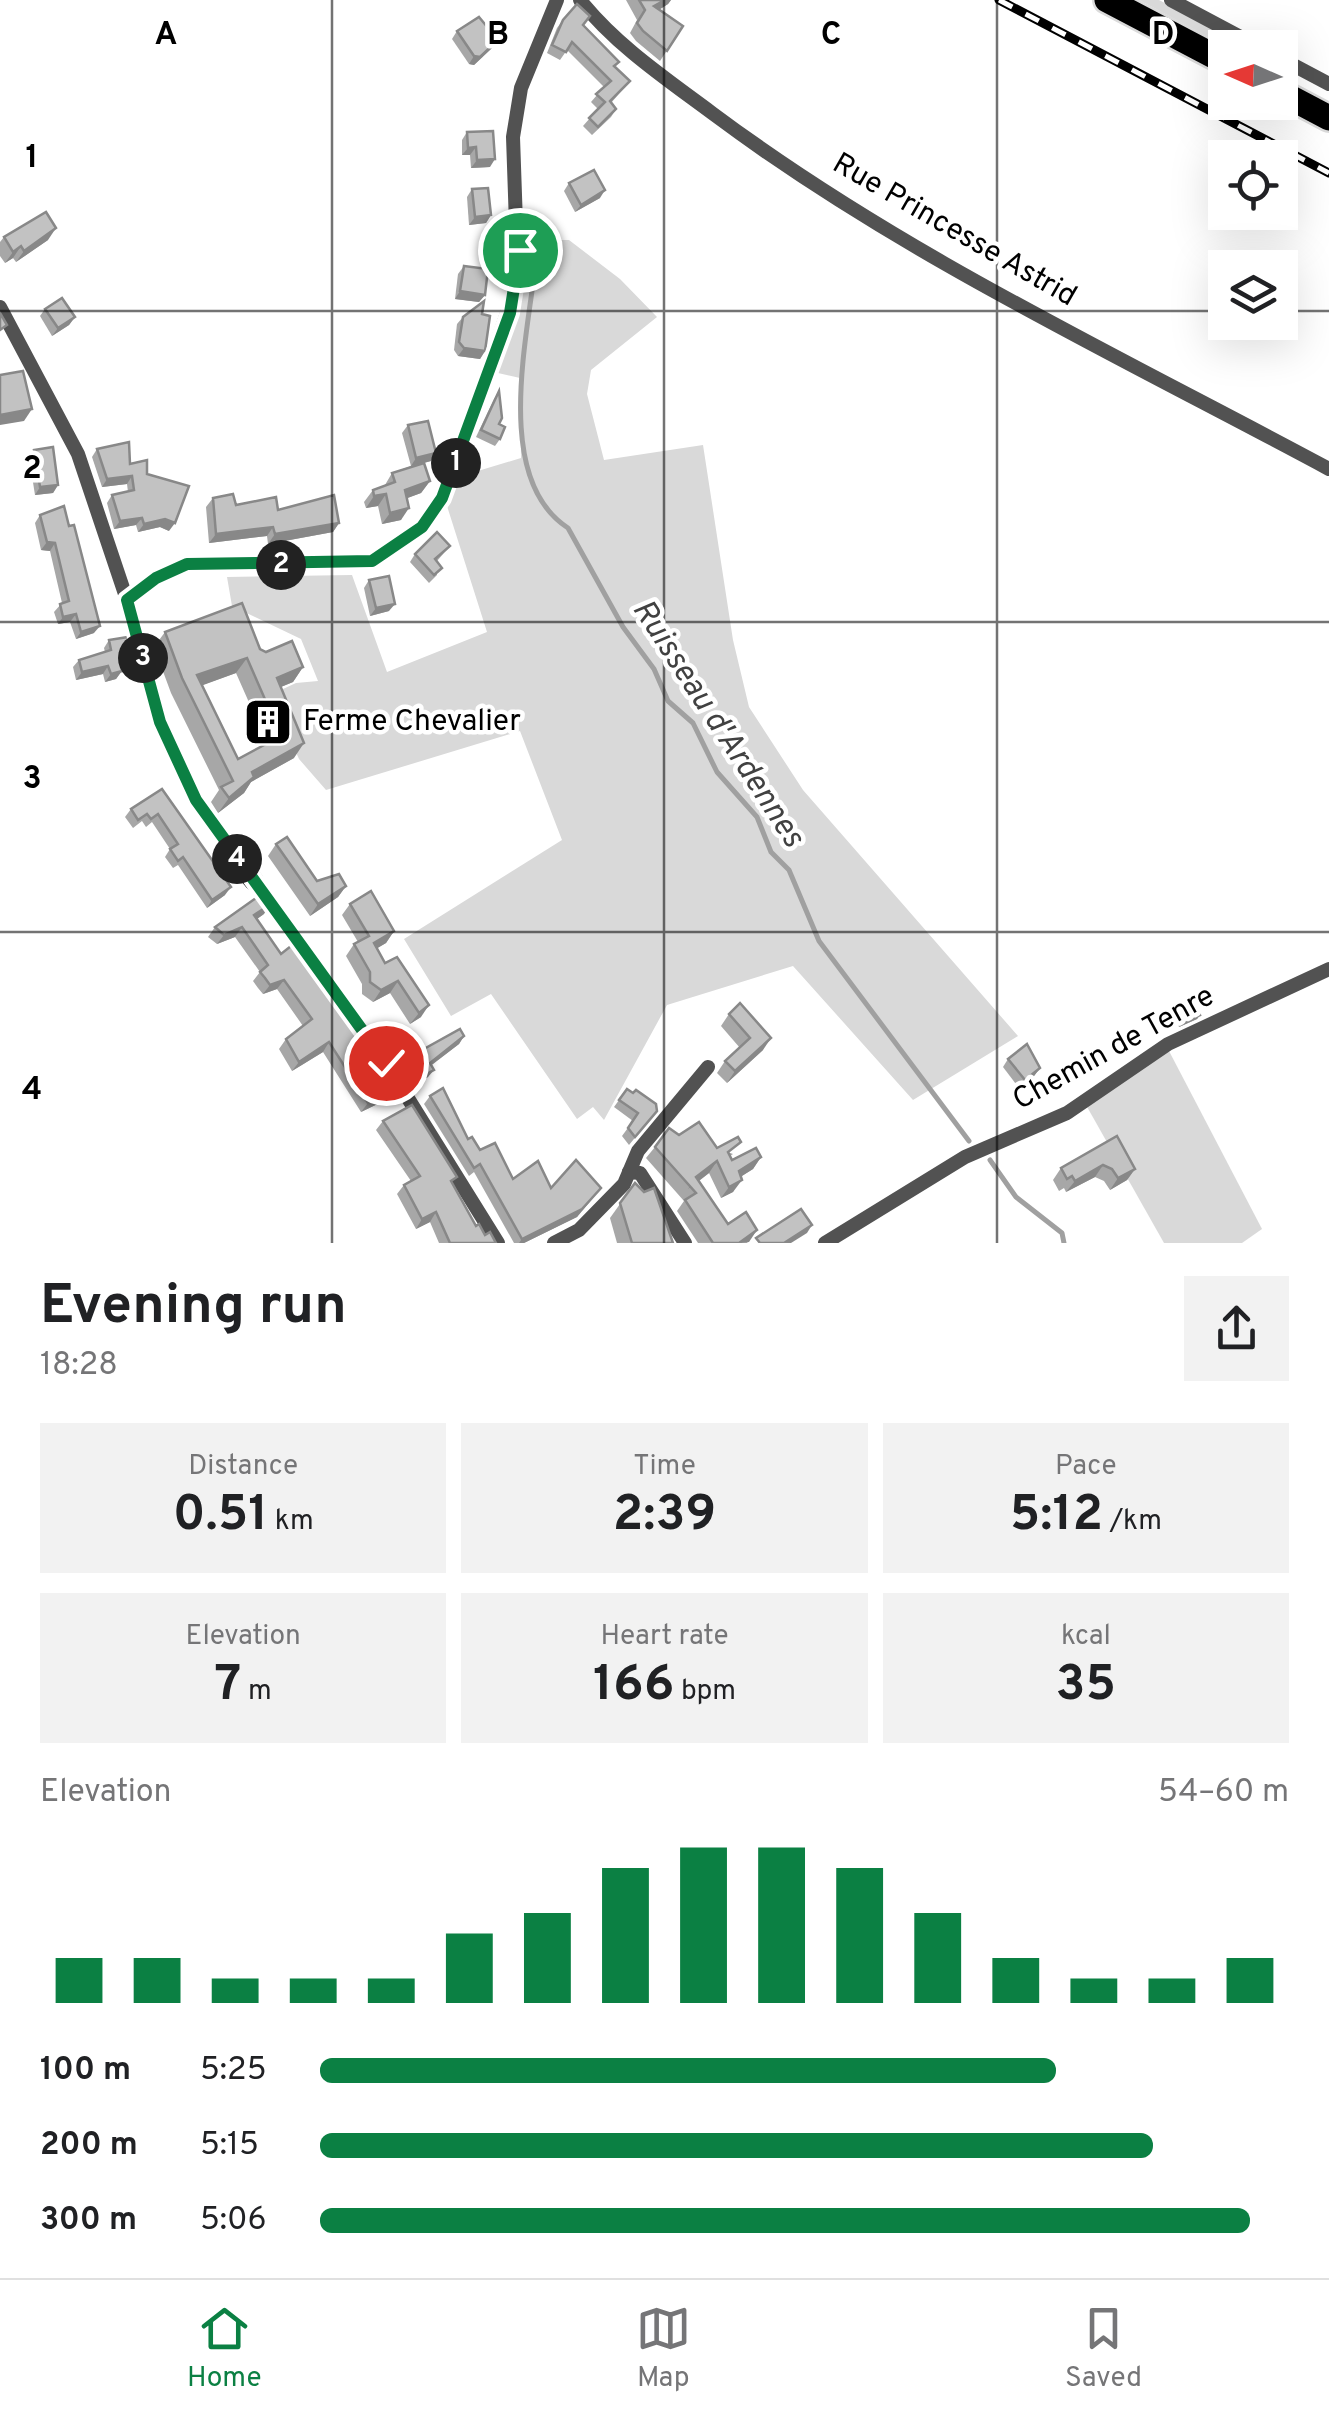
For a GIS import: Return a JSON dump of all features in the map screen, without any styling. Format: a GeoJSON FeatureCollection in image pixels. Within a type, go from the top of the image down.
{"type":"FeatureCollection","features":[{"type":"Feature","properties":{"kind":"highway"},"geometry":{"type":"LineString","coordinates":[[1107,0],[1208,53]]}},
{"type":"Feature","properties":{"kind":"highway"},"geometry":{"type":"LineString","coordinates":[[1298,102],[1329,118]]}},
{"type":"Feature","properties":{"kind":"street"},"geometry":{"type":"LineString","coordinates":[[127,600],[156,578],[187,564],[372,561],[422,527],[442,498],[518,282],[513,137],[521,88],[556,0]]}},
{"type":"Feature","properties":{"kind":"street","name":"Rue Princesse Astrid"},"geometry":{"type":"LineString","coordinates":[[580,0],[627,50],[766,154],[929,253],[1329,469]]}},
{"type":"Feature","properties":{"kind":"street"},"geometry":{"type":"LineString","coordinates":[[1171,0],[1227,30]]}},
{"type":"Feature","properties":{"kind":"street"},"geometry":{"type":"LineString","coordinates":[[1298,68],[1329,84]]}},
{"type":"Feature","properties":{"kind":"street"},"geometry":{"type":"LineString","coordinates":[[0,307],[78,454],[127,600],[160,722],[196,800],[386,1063],[498,1243]]}},
{"type":"Feature","properties":{"kind":"street","name":"Chemin de Tenre"},"geometry":{"type":"LineString","coordinates":[[825,1243],[965,1156],[1067,1113],[1168,1044],[1329,970]]}},
{"type":"Feature","properties":{"kind":"street"},"geometry":{"type":"LineString","coordinates":[[554,1243],[579,1230],[624,1184],[638,1152],[708,1067]]}},
{"type":"Feature","properties":{"kind":"street"},"geometry":{"type":"LineString","coordinates":[[630,1172],[640,1173],[686,1243]]}},
{"type":"Feature","properties":{"kind":"shaded area"},"geometry":{"type":"Polygon","coordinates":[[[1139,0],[1159,0],[1216,30],[1208,30],[1208,37],[1139,0]]]}},
{"type":"Feature","properties":{"kind":"shaded area"},"geometry":{"type":"Polygon","coordinates":[[[533,240],[569,240],[620,279],[657,317],[591,370],[587,394],[604,460],[703,445],[733,640],[749,707],[803,790],[1018,1036],[913,1100],[793,966],[667,1005],[604,1120],[593,1107],[577,1119],[491,994],[451,1016],[404,939],[562,840],[520,731],[326,790],[299,759],[270,695],[296,683],[318,681],[301,639],[232,606],[227,577],[352,575],[387,672],[487,632],[447,506],[458,477],[521,458],[520,378],[498,373],[533,240]]]}},
{"type":"Feature","properties":{"kind":"shaded area"},"geometry":{"type":"Polygon","coordinates":[[[1169,1051],[1262,1229],[1242,1243],[1164,1243],[1086,1105],[1169,1051]]]}},
{"type":"Feature","properties":{"kind":"building"},"geometry":{"type":"Polygon","coordinates":[[[639,0],[665,0],[654,6],[683,26],[667,51],[637,23],[645,10],[639,0]]]}},
{"type":"Feature","properties":{"kind":"building"},"geometry":{"type":"Polygon","coordinates":[[[577,4],[590,16],[583,25],[619,62],[614,66],[630,81],[610,101],[616,109],[598,127],[589,118],[605,102],[596,94],[611,81],[572,42],[566,52],[552,45],[563,20],[577,4]]]}},
{"type":"Feature","properties":{"kind":"building"},"geometry":{"type":"Polygon","coordinates":[[[479,17],[498,40],[480,57],[474,56],[457,31],[479,17]]]}},
{"type":"Feature","properties":{"kind":"building"},"geometry":{"type":"Polygon","coordinates":[[[493,131],[495,159],[477,160],[476,147],[468,148],[467,132],[493,131]]]}},
{"type":"Feature","properties":{"kind":"building"},"geometry":{"type":"Polygon","coordinates":[[[594,170],[605,190],[581,205],[569,183],[594,170]]]}},
{"type":"Feature","properties":{"kind":"building"},"geometry":{"type":"Polygon","coordinates":[[[488,188],[491,215],[475,217],[472,189],[488,188]]]}},
{"type":"Feature","properties":{"kind":"building"},"geometry":{"type":"Polygon","coordinates":[[[46,212],[56,228],[24,251],[21,246],[13,252],[4,237],[46,212]]]}},
{"type":"Feature","properties":{"kind":"building"},"geometry":{"type":"Polygon","coordinates":[[[464,266],[488,269],[485,295],[460,291],[464,266]]]}},
{"type":"Feature","properties":{"kind":"building"},"geometry":{"type":"Polygon","coordinates":[[[62,298],[75,317],[58,328],[45,309],[62,298]]]}},
{"type":"Feature","properties":{"kind":"building"},"geometry":{"type":"Polygon","coordinates":[[[484,301],[482,314],[490,316],[485,351],[464,348],[459,342],[463,317],[484,301]]]}},
{"type":"Feature","properties":{"kind":"building"},"geometry":{"type":"Polygon","coordinates":[[[23,371],[32,409],[0,415],[0,375],[23,371]]]}},
{"type":"Feature","properties":{"kind":"building"},"geometry":{"type":"Polygon","coordinates":[[[499,391],[499,424],[505,427],[500,439],[481,430],[499,391]]]}},
{"type":"Feature","properties":{"kind":"building"},"geometry":{"type":"Polygon","coordinates":[[[428,421],[436,453],[416,458],[408,425],[428,421]]]}},
{"type":"Feature","properties":{"kind":"building"},"geometry":{"type":"Polygon","coordinates":[[[129,442],[130,464],[147,460],[147,474],[189,486],[175,523],[165,519],[144,524],[142,518],[120,521],[112,495],[134,490],[132,476],[107,479],[97,449],[129,442]]]}},
{"type":"Feature","properties":{"kind":"building"},"geometry":{"type":"Polygon","coordinates":[[[53,447],[58,485],[40,487],[34,450],[53,447]]]}},
{"type":"Feature","properties":{"kind":"building"},"geometry":{"type":"Polygon","coordinates":[[[424,463],[430,481],[405,490],[409,508],[390,513],[386,494],[374,496],[373,490],[395,482],[392,473],[424,463]]]}},
{"type":"Feature","properties":{"kind":"building"},"geometry":{"type":"Polygon","coordinates":[[[233,494],[236,505],[276,497],[278,510],[334,495],[339,523],[275,534],[273,527],[216,534],[213,498],[233,494]]]}},
{"type":"Feature","properties":{"kind":"building"},"geometry":{"type":"Polygon","coordinates":[[[64,506],[69,526],[74,525],[100,626],[81,632],[76,614],[63,617],[60,604],[69,601],[55,543],[47,542],[40,515],[64,506]]]}},
{"type":"Feature","properties":{"kind":"building"},"geometry":{"type":"Polygon","coordinates":[[[437,532],[450,546],[435,559],[442,568],[434,575],[415,554],[437,532]]]}},
{"type":"Feature","properties":{"kind":"building"},"geometry":{"type":"Polygon","coordinates":[[[389,576],[395,604],[376,608],[369,580],[389,576]]]}},
{"type":"Feature","properties":{"kind":"building"},"geometry":{"type":"Polygon","coordinates":[[[242,603],[260,649],[266,652],[292,641],[303,667],[277,678],[304,743],[252,772],[254,777],[229,798],[221,787],[233,781],[182,678],[165,632],[242,603]],[[247,658],[197,675],[238,759],[281,736],[247,658]]]}},
{"type":"Feature","properties":{"kind":"building"},"geometry":{"type":"Polygon","coordinates":[[[128,637],[133,661],[121,664],[122,671],[111,674],[108,666],[82,672],[79,660],[111,650],[109,640],[128,637]]]}},
{"type":"Feature","properties":{"kind":"building"},"geometry":{"type":"Polygon","coordinates":[[[162,789],[231,887],[212,900],[183,857],[178,861],[170,849],[178,844],[158,814],[151,819],[147,814],[138,820],[131,809],[162,789]]]}},
{"type":"Feature","properties":{"kind":"building"},"geometry":{"type":"Polygon","coordinates":[[[287,837],[317,881],[339,874],[346,886],[318,904],[276,844],[287,837]]]}},
{"type":"Feature","properties":{"kind":"building"},"geometry":{"type":"Polygon","coordinates":[[[371,891],[394,931],[374,943],[385,963],[397,957],[429,1005],[419,1013],[398,981],[381,990],[370,982],[370,972],[354,944],[369,936],[350,904],[371,891]]]}},
{"type":"Feature","properties":{"kind":"building"},"geometry":{"type":"Polygon","coordinates":[[[263,893],[271,904],[254,915],[281,954],[291,946],[400,1086],[368,1103],[329,1042],[299,1062],[286,1039],[312,1019],[284,980],[270,985],[260,972],[268,965],[242,927],[224,935],[215,927],[263,893]]]}},
{"type":"Feature","properties":{"kind":"building"},"geometry":{"type":"Polygon","coordinates":[[[1193,999],[1200,1015],[1182,1023],[1175,1006],[1193,999]]]}},
{"type":"Feature","properties":{"kind":"building"},"geometry":{"type":"Polygon","coordinates":[[[740,1003],[771,1038],[735,1071],[725,1061],[750,1038],[729,1014],[740,1003]]]}},
{"type":"Feature","properties":{"kind":"building"},"geometry":{"type":"Polygon","coordinates":[[[460,1029],[464,1036],[430,1063],[434,1070],[418,1078],[401,1051],[413,1042],[422,1050],[460,1029]]]}},
{"type":"Feature","properties":{"kind":"building"},"geometry":{"type":"Polygon","coordinates":[[[1027,1044],[1040,1068],[1025,1080],[1008,1059],[1027,1044]]]}},
{"type":"Feature","properties":{"kind":"building"},"geometry":{"type":"Polygon","coordinates":[[[443,1088],[468,1139],[472,1137],[480,1150],[495,1143],[513,1179],[538,1161],[551,1188],[576,1160],[601,1188],[582,1209],[522,1239],[480,1164],[474,1168],[430,1096],[443,1088]]]}},
{"type":"Feature","properties":{"kind":"building"},"geometry":{"type":"Polygon","coordinates":[[[627,1089],[633,1093],[636,1090],[656,1104],[657,1111],[635,1137],[628,1128],[638,1113],[619,1100],[627,1089]]]}},
{"type":"Feature","properties":{"kind":"building"},"geometry":{"type":"Polygon","coordinates":[[[412,1105],[457,1177],[451,1181],[476,1226],[479,1224],[485,1235],[490,1232],[496,1243],[450,1243],[436,1212],[422,1219],[404,1185],[420,1176],[383,1121],[412,1105]]]}},
{"type":"Feature","properties":{"kind":"building"},"geometry":{"type":"Polygon","coordinates":[[[699,1122],[717,1148],[738,1137],[741,1142],[728,1152],[732,1160],[756,1148],[761,1157],[739,1171],[742,1180],[729,1187],[717,1161],[696,1177],[728,1224],[746,1212],[757,1230],[739,1243],[713,1243],[685,1200],[696,1193],[655,1147],[669,1128],[679,1135],[699,1122]]]}},
{"type":"Feature","properties":{"kind":"building"},"geometry":{"type":"Polygon","coordinates":[[[1117,1136],[1135,1169],[1118,1178],[1103,1165],[1075,1181],[1072,1176],[1067,1179],[1061,1168],[1117,1136]]]}},
{"type":"Feature","properties":{"kind":"building"},"geometry":{"type":"Polygon","coordinates":[[[635,1183],[644,1192],[654,1188],[673,1243],[632,1243],[620,1203],[635,1183]]]}},
{"type":"Feature","properties":{"kind":"building"},"geometry":{"type":"Polygon","coordinates":[[[801,1209],[812,1225],[784,1243],[760,1243],[756,1238],[801,1209]]]}},
{"type":"Feature","properties":{"kind":"waterway","name":"Ruisseau d'Ardennes"},"geometry":{"type":"LineString","coordinates":[[538,242],[521,395],[522,435],[529,472],[543,504],[568,528],[623,627],[654,669],[668,701],[693,723],[717,772],[757,817],[771,852],[789,870],[819,941],[969,1141]]}},
{"type":"Feature","properties":{"kind":"waterway","name":"Ruisseau d'Ardennes"},"geometry":{"type":"LineString","coordinates":[[990,1160],[1016,1197],[1062,1233],[1064,1243]]}},
{"type":"Feature","properties":{"kind":"railway"},"geometry":{"type":"LineString","coordinates":[[999,0],[1329,173]]}},
{"type":"Feature","properties":{"kind":"place","name":"Ferme Chevalier"},"geometry":{"type":"Point","coordinates":[268,722]}},
{"type":"Feature","properties":{"kind":"route"},"geometry":{"type":"LineString","coordinates":[[386,1063],[196,800],[160,722],[127,600],[156,578],[187,564],[343,565],[372,561],[401,545],[422,527],[442,498],[510,313],[518,282],[520,250]]}}]}
